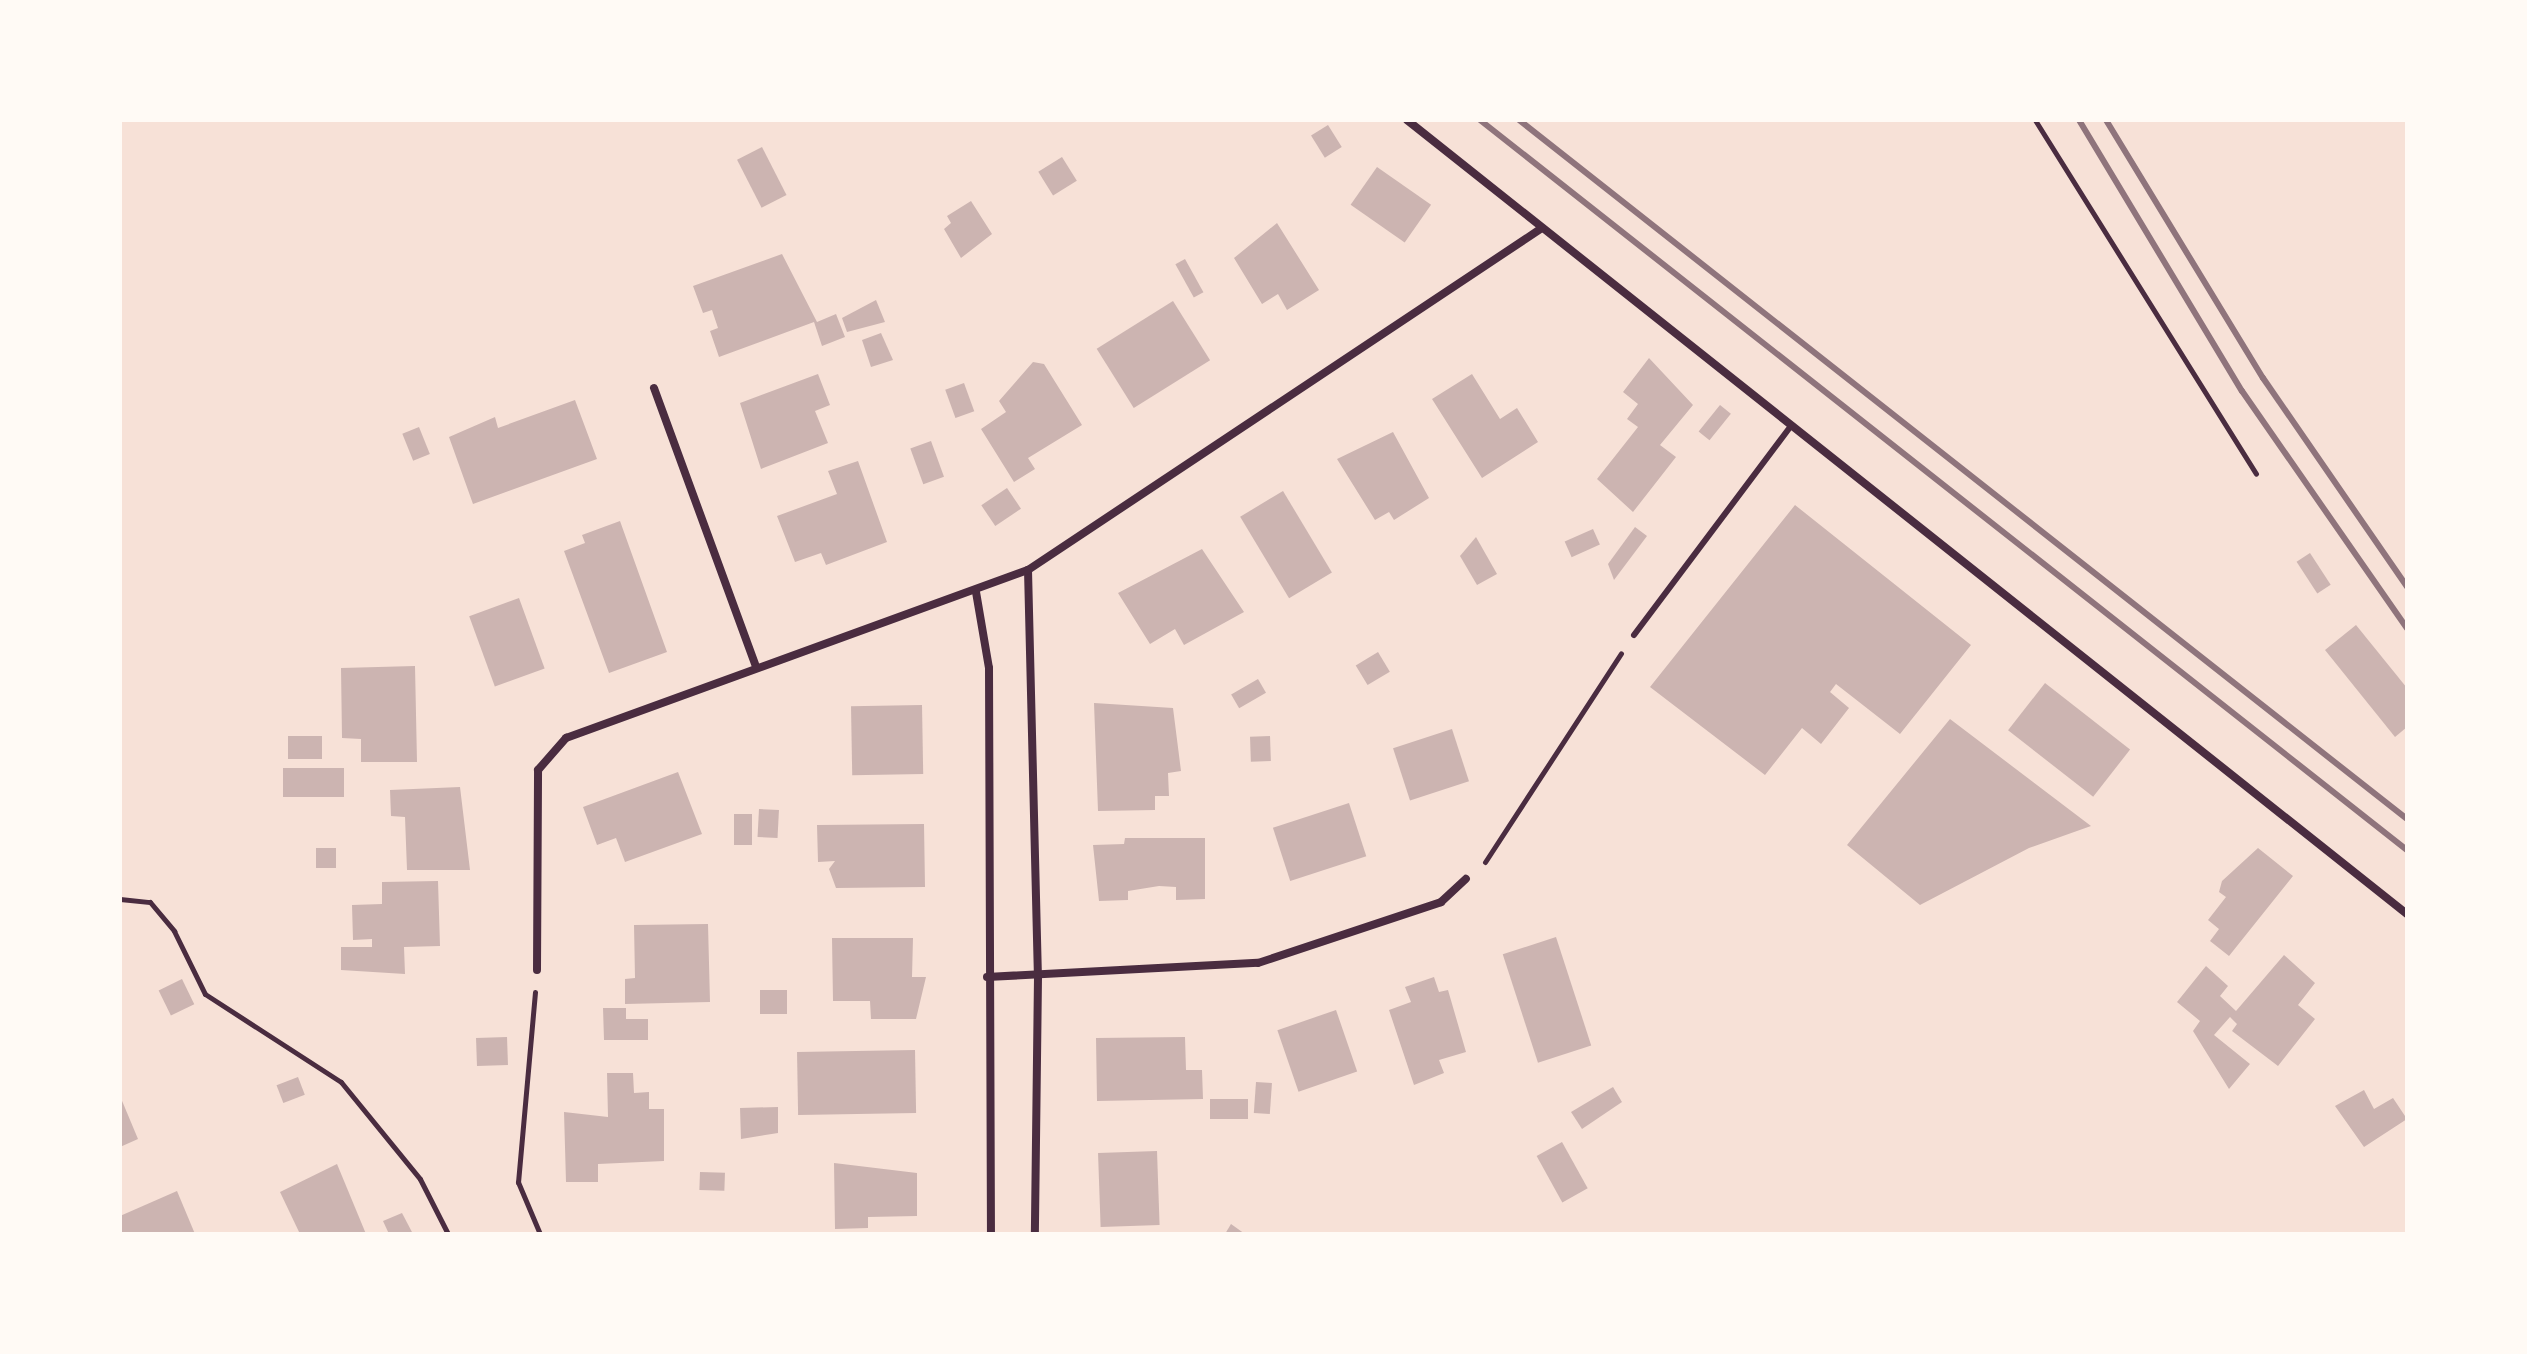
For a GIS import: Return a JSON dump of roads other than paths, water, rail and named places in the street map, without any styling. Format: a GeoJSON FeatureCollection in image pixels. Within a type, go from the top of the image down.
{"type":"FeatureCollection","features":[{"type":"Feature","properties":{"kind":"street"},"geometry":{"type":"LineString","coordinates":[[1407,120],[2407,914]]}},
{"type":"Feature","properties":{"kind":"street"},"geometry":{"type":"LineString","coordinates":[[537,970],[538,770],[566,738],[756,666],[976,592],[1028,570],[1542,228]]}},
{"type":"Feature","properties":{"kind":"street"},"geometry":{"type":"LineString","coordinates":[[654,388],[756,666]]}},
{"type":"Feature","properties":{"kind":"street"},"geometry":{"type":"LineString","coordinates":[[1028,570],[1038,977],[1035,1234]]}},
{"type":"Feature","properties":{"kind":"street"},"geometry":{"type":"LineString","coordinates":[[976,592],[989,668],[987,977],[991,1234]]}},
{"type":"Feature","properties":{"kind":"street"},"geometry":{"type":"LineString","coordinates":[[987,977],[1038,977],[1258,963],[1441,902],[1466,879]]}},
{"type":"Feature","properties":{"kind":"lane"},"geometry":{"type":"LineString","coordinates":[[1634,635],[1791,426]]}},
{"type":"Feature","properties":{"kind":"railway"},"geometry":{"type":"LineString","coordinates":[[1480,120],[2407,850]]}},
{"type":"Feature","properties":{"kind":"railway"},"geometry":{"type":"LineString","coordinates":[[1519,120],[2407,819]]}},
{"type":"Feature","properties":{"kind":"railway"},"geometry":{"type":"LineString","coordinates":[[2079,120],[2242,391],[2407,628]]}},
{"type":"Feature","properties":{"kind":"railway"},"geometry":{"type":"LineString","coordinates":[[2106,120],[2263,378],[2407,587]]}}]}
